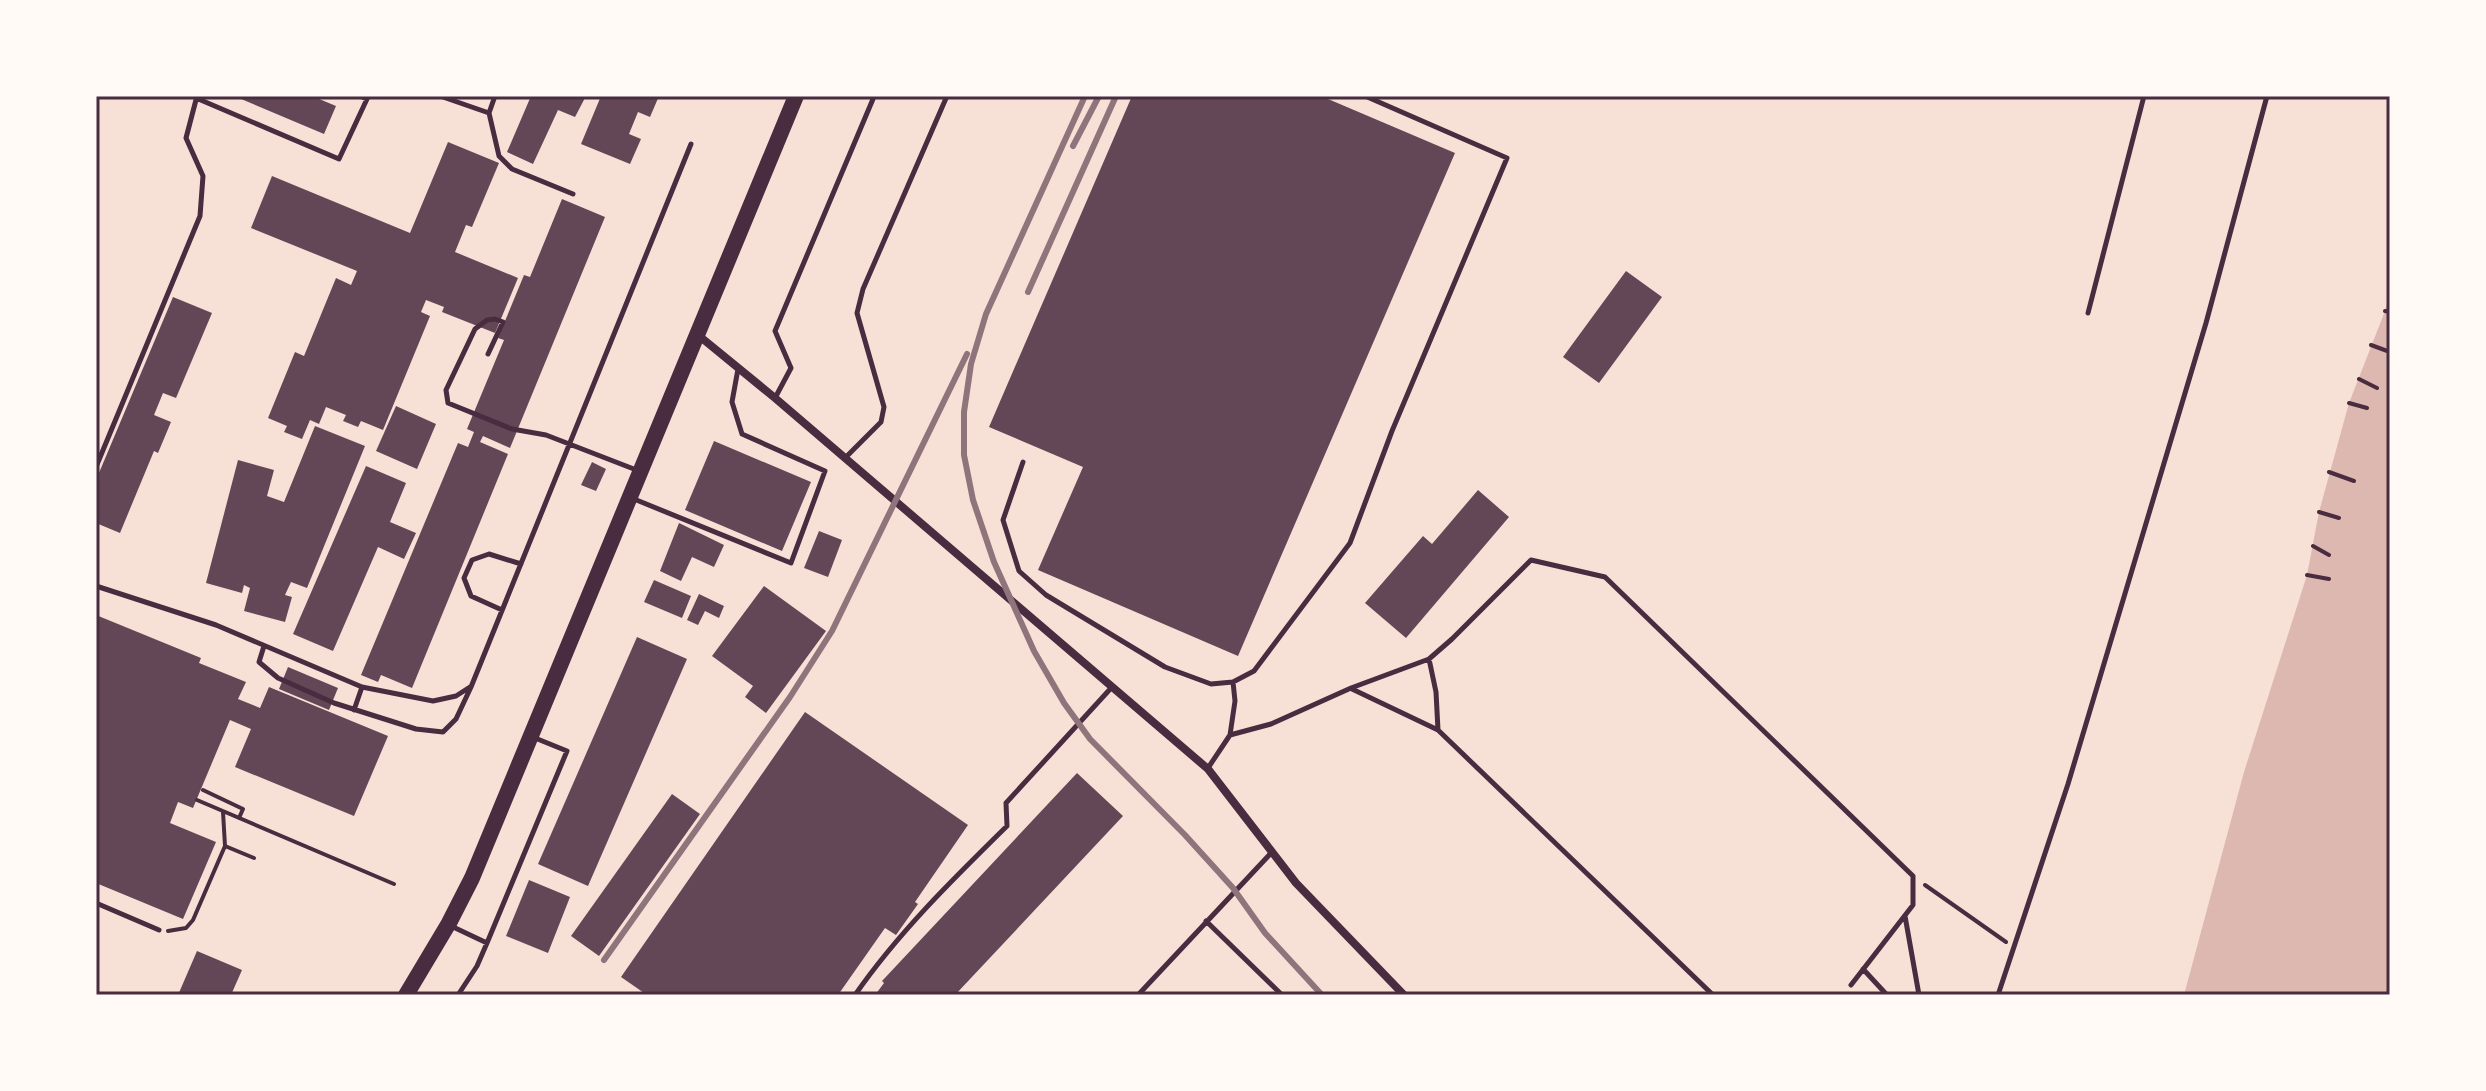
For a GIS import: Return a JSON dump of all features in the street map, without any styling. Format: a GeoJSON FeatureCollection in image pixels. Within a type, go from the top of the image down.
{"type":"FeatureCollection","features":[{"type":"Feature","properties":{"kind":"main road"},"geometry":{"type":"LineString","coordinates":[[406,995],[472,878],[796,96]]}},
{"type":"Feature","properties":{"kind":"street"},"geometry":{"type":"LineString","coordinates":[[697,334],[1208,769],[1296,883],[1404,995]]}},
{"type":"Feature","properties":{"kind":"lane"},"geometry":{"type":"LineString","coordinates":[[96,467],[200,216],[203,176],[186,138],[197,97],[339,159],[368,97],[360,96]]}},
{"type":"Feature","properties":{"kind":"lane"},"geometry":{"type":"LineString","coordinates":[[440,96],[489,113]]}},
{"type":"Feature","properties":{"kind":"lane"},"geometry":{"type":"LineString","coordinates":[[495,96],[489,113],[499,156],[512,169],[573,194]]}},
{"type":"Feature","properties":{"kind":"lane"},"geometry":{"type":"LineString","coordinates":[[844,459],[881,422],[884,407],[857,313],[863,289],[947,96]]}},
{"type":"Feature","properties":{"kind":"lane"},"geometry":{"type":"LineString","coordinates":[[1023,462],[1003,520],[1019,571],[1046,595],[1165,667],[1211,684],[1233,682],[1254,671],[1350,543],[1392,431],[1507,158],[1365,96]]}},
{"type":"Feature","properties":{"kind":"lane"},"geometry":{"type":"LineString","coordinates":[[2088,313],[2144,96]]}},
{"type":"Feature","properties":{"kind":"lane"},"geometry":{"type":"LineString","coordinates":[[1998,995],[2068,784],[2206,323],[2267,96]]}},
{"type":"Feature","properties":{"kind":"lane"},"geometry":{"type":"LineString","coordinates":[[775,398],[791,368],[775,331],[873,99]]}},
{"type":"Feature","properties":{"kind":"lane"},"geometry":{"type":"LineString","coordinates":[[264,646],[259,662],[278,678],[354,710],[416,729],[443,732],[456,719],[691,144]]}},
{"type":"Feature","properties":{"kind":"lane"},"geometry":{"type":"LineString","coordinates":[[488,354],[503,322],[495,319],[487,320],[475,329],[446,390],[448,403],[512,429],[569,443],[639,472]]}},
{"type":"Feature","properties":{"kind":"lane"},"geometry":{"type":"LineString","coordinates":[[629,497],[791,563],[825,471],[742,434],[732,402],[738,368]]}},
{"type":"Feature","properties":{"kind":"lane"},"geometry":{"type":"LineString","coordinates":[[502,610],[471,596],[464,578],[472,560],[489,554],[521,564]]}},
{"type":"Feature","properties":{"kind":"lane"},"geometry":{"type":"LineString","coordinates":[[1230,735],[1271,724],[1351,688],[1429,659],[1531,560],[1605,577],[1913,876],[1913,905],[1851,985]]}},
{"type":"Feature","properties":{"kind":"lane"},"geometry":{"type":"LineString","coordinates":[[96,586],[216,625],[362,687],[433,701],[456,696],[471,687]]}},
{"type":"Feature","properties":{"kind":"lane"},"geometry":{"type":"LineString","coordinates":[[1429,659],[1436,692],[1438,730]]}},
{"type":"Feature","properties":{"kind":"lane"},"geometry":{"type":"LineString","coordinates":[[1208,769],[1230,735],[1235,701],[1233,682]]}},
{"type":"Feature","properties":{"kind":"lane"},"geometry":{"type":"LineString","coordinates":[[354,710],[362,687]]}},
{"type":"Feature","properties":{"kind":"lane"},"geometry":{"type":"LineString","coordinates":[[855,995],[877,964],[954,878],[1007,826],[1006,803],[1112,687]]}},
{"type":"Feature","properties":{"kind":"lane"},"geometry":{"type":"LineString","coordinates":[[1351,688],[1438,730],[1713,995]]}},
{"type":"Feature","properties":{"kind":"lane"},"geometry":{"type":"LineString","coordinates":[[458,995],[477,966],[567,751],[531,736]]}},
{"type":"Feature","properties":{"kind":"lane"},"geometry":{"type":"LineString","coordinates":[[1138,995],[1272,852]]}},
{"type":"Feature","properties":{"kind":"lane"},"geometry":{"type":"LineString","coordinates":[[96,903],[159,930]]}},
{"type":"Feature","properties":{"kind":"lane"},"geometry":{"type":"LineString","coordinates":[[1905,915],[1919,995]]}},
{"type":"Feature","properties":{"kind":"lane"},"geometry":{"type":"LineString","coordinates":[[1206,921],[1282,995]]}},
{"type":"Feature","properties":{"kind":"lane"},"geometry":{"type":"LineString","coordinates":[[448,925],[487,943]]}},
{"type":"Feature","properties":{"kind":"lane"},"geometry":{"type":"LineString","coordinates":[[1863,969],[1887,995]]}},
{"type":"Feature","properties":{"kind":"path"},"geometry":{"type":"LineString","coordinates":[[2371,345],[2390,352]]}},
{"type":"Feature","properties":{"kind":"path"},"geometry":{"type":"LineString","coordinates":[[2359,379],[2377,388]]}},
{"type":"Feature","properties":{"kind":"path"},"geometry":{"type":"LineString","coordinates":[[2349,403],[2367,408]]}},
{"type":"Feature","properties":{"kind":"path"},"geometry":{"type":"LineString","coordinates":[[2329,472],[2354,481]]}},
{"type":"Feature","properties":{"kind":"path"},"geometry":{"type":"LineString","coordinates":[[2319,512],[2339,518]]}},
{"type":"Feature","properties":{"kind":"path"},"geometry":{"type":"LineString","coordinates":[[2313,546],[2329,555]]}},
{"type":"Feature","properties":{"kind":"path"},"geometry":{"type":"LineString","coordinates":[[2307,575],[2329,579]]}},
{"type":"Feature","properties":{"kind":"path"},"geometry":{"type":"LineString","coordinates":[[203,790],[243,809],[239,818]]}},
{"type":"Feature","properties":{"kind":"path"},"geometry":{"type":"LineString","coordinates":[[197,800],[394,884]]}},
{"type":"Feature","properties":{"kind":"path"},"geometry":{"type":"LineString","coordinates":[[159,930],[172,932],[186,928],[193,920],[225,846],[223,811]]}},
{"type":"Feature","properties":{"kind":"path"},"geometry":{"type":"LineString","coordinates":[[225,846],[254,858]]}},
{"type":"Feature","properties":{"kind":"path"},"geometry":{"type":"LineString","coordinates":[[1913,876],[2014,948]]}},
{"type":"Feature","properties":{"kind":"shaded area"},"geometry":{"type":"Polygon","coordinates":[[[2390,289],[2390,995],[2184,995],[2244,772],[2307,575],[2319,512],[2349,403],[2385,311],[2390,289]]]}},
{"type":"Feature","properties":{"kind":"building"},"geometry":{"type":"Polygon","coordinates":[[[234,96],[312,96],[336,106],[324,134],[234,96]]]}},
{"type":"Feature","properties":{"kind":"building"},"geometry":{"type":"Polygon","coordinates":[[[531,96],[586,96],[575,117],[558,110],[533,164],[507,152],[531,96]]]}},
{"type":"Feature","properties":{"kind":"building"},"geometry":{"type":"Polygon","coordinates":[[[601,96],[659,96],[650,117],[638,112],[629,134],[641,139],[630,164],[581,144],[601,96]]]}},
{"type":"Feature","properties":{"kind":"building"},"geometry":{"type":"Polygon","coordinates":[[[1132,96],[1321,96],[1455,153],[1238,656],[1038,570],[1083,467],[989,427],[1132,96]]]}},
{"type":"Feature","properties":{"kind":"building"},"geometry":{"type":"Polygon","coordinates":[[[448,142],[499,163],[472,227],[466,225],[455,252],[518,278],[495,333],[442,312],[444,307],[426,300],[421,312],[430,316],[383,430],[361,421],[358,427],[343,421],[346,415],[326,407],[319,424],[310,420],[302,439],[284,432],[287,426],[268,418],[295,352],[304,356],[336,278],[351,285],[357,271],[251,228],[272,176],[410,233],[448,142]]]}},
{"type":"Feature","properties":{"kind":"building"},"geometry":{"type":"Polygon","coordinates":[[[562,199],[605,217],[510,448],[483,436],[480,442],[508,454],[412,688],[381,675],[378,682],[361,675],[458,443],[468,447],[474,432],[467,429],[504,340],[498,338],[524,275],[530,277],[562,199]]]}},
{"type":"Feature","properties":{"kind":"building"},"geometry":{"type":"Polygon","coordinates":[[[1626,271],[1662,297],[1599,383],[1563,357],[1626,271]]]}},
{"type":"Feature","properties":{"kind":"building"},"geometry":{"type":"Polygon","coordinates":[[[173,297],[212,313],[176,398],[163,393],[154,415],[171,422],[158,453],[154,451],[120,533],[96,523],[96,480],[173,297]]]}},
{"type":"Feature","properties":{"kind":"building"},"geometry":{"type":"Polygon","coordinates":[[[396,406],[436,424],[417,469],[376,451],[396,406]]]}},
{"type":"Feature","properties":{"kind":"building"},"geometry":{"type":"Polygon","coordinates":[[[315,426],[365,446],[307,588],[291,582],[285,595],[292,597],[285,622],[244,611],[250,588],[244,585],[242,593],[206,583],[238,460],[274,470],[267,496],[284,502],[315,426]]]}},
{"type":"Feature","properties":{"kind":"building"},"geometry":{"type":"Polygon","coordinates":[[[714,441],[811,482],[782,551],[685,510],[714,441]]]}},
{"type":"Feature","properties":{"kind":"building"},"geometry":{"type":"Polygon","coordinates":[[[592,462],[606,469],[596,491],[581,485],[592,462]]]}},
{"type":"Feature","properties":{"kind":"building"},"geometry":{"type":"Polygon","coordinates":[[[366,466],[406,483],[390,522],[416,533],[404,559],[378,547],[333,651],[293,634],[366,466]]]}},
{"type":"Feature","properties":{"kind":"building"},"geometry":{"type":"Polygon","coordinates":[[[1478,490],[1509,517],[1406,638],[1365,603],[1423,536],[1432,544],[1478,490]]]}},
{"type":"Feature","properties":{"kind":"building"},"geometry":{"type":"Polygon","coordinates":[[[679,523],[724,545],[714,567],[692,557],[681,581],[660,571],[679,523]]]}},
{"type":"Feature","properties":{"kind":"building"},"geometry":{"type":"Polygon","coordinates":[[[819,531],[842,540],[828,577],[804,568],[819,531]]]}},
{"type":"Feature","properties":{"kind":"building"},"geometry":{"type":"Polygon","coordinates":[[[654,580],[691,596],[682,618],[644,602],[654,580]]]}},
{"type":"Feature","properties":{"kind":"building"},"geometry":{"type":"Polygon","coordinates":[[[764,586],[826,631],[766,713],[745,697],[753,686],[712,656],[764,586]]]}},
{"type":"Feature","properties":{"kind":"building"},"geometry":{"type":"Polygon","coordinates":[[[699,594],[724,606],[719,618],[705,611],[698,625],[687,620],[699,594]]]}},
{"type":"Feature","properties":{"kind":"building"},"geometry":{"type":"Polygon","coordinates":[[[96,615],[201,658],[199,663],[246,682],[238,699],[260,708],[269,687],[388,736],[354,816],[235,767],[251,729],[230,720],[193,808],[178,802],[170,823],[216,842],[183,919],[96,883],[96,615]]]}},
{"type":"Feature","properties":{"kind":"building"},"geometry":{"type":"Polygon","coordinates":[[[637,637],[687,659],[588,886],[538,864],[637,637]]]}},
{"type":"Feature","properties":{"kind":"building"},"geometry":{"type":"Polygon","coordinates":[[[288,667],[338,688],[329,710],[279,689],[288,667]]]}},
{"type":"Feature","properties":{"kind":"building"},"geometry":{"type":"Polygon","coordinates":[[[805,712],[968,825],[896,935],[885,928],[838,995],[647,995],[621,977],[805,712]]]}},
{"type":"Feature","properties":{"kind":"building"},"geometry":{"type":"Polygon","coordinates":[[[1077,773],[1123,816],[955,995],[875,995],[884,983],[882,981],[1077,773]]]}},
{"type":"Feature","properties":{"kind":"building"},"geometry":{"type":"Polygon","coordinates":[[[672,794],[700,814],[599,956],[571,936],[672,794]]]}},
{"type":"Feature","properties":{"kind":"building"},"geometry":{"type":"Polygon","coordinates":[[[529,880],[570,897],[548,953],[506,936],[529,880]]]}},
{"type":"Feature","properties":{"kind":"building"},"geometry":{"type":"Polygon","coordinates":[[[197,951],[242,970],[231,995],[178,995],[197,951]]]}},
{"type":"Feature","properties":{"kind":"railway"},"geometry":{"type":"LineString","coordinates":[[1085,96],[986,314],[971,364],[964,412],[964,455],[973,500],[994,562],[1034,651],[1064,703],[1090,739],[1185,835],[1233,888],[1265,933],[1322,995]]}},
{"type":"Feature","properties":{"kind":"railway"},"geometry":{"type":"LineString","coordinates":[[1073,146],[1099,96]]}},
{"type":"Feature","properties":{"kind":"railway"},"geometry":{"type":"LineString","coordinates":[[1028,292],[1116,96]]}},
{"type":"Feature","properties":{"kind":"railway"},"geometry":{"type":"LineString","coordinates":[[604,960],[790,697],[832,631],[967,354]]}}]}
